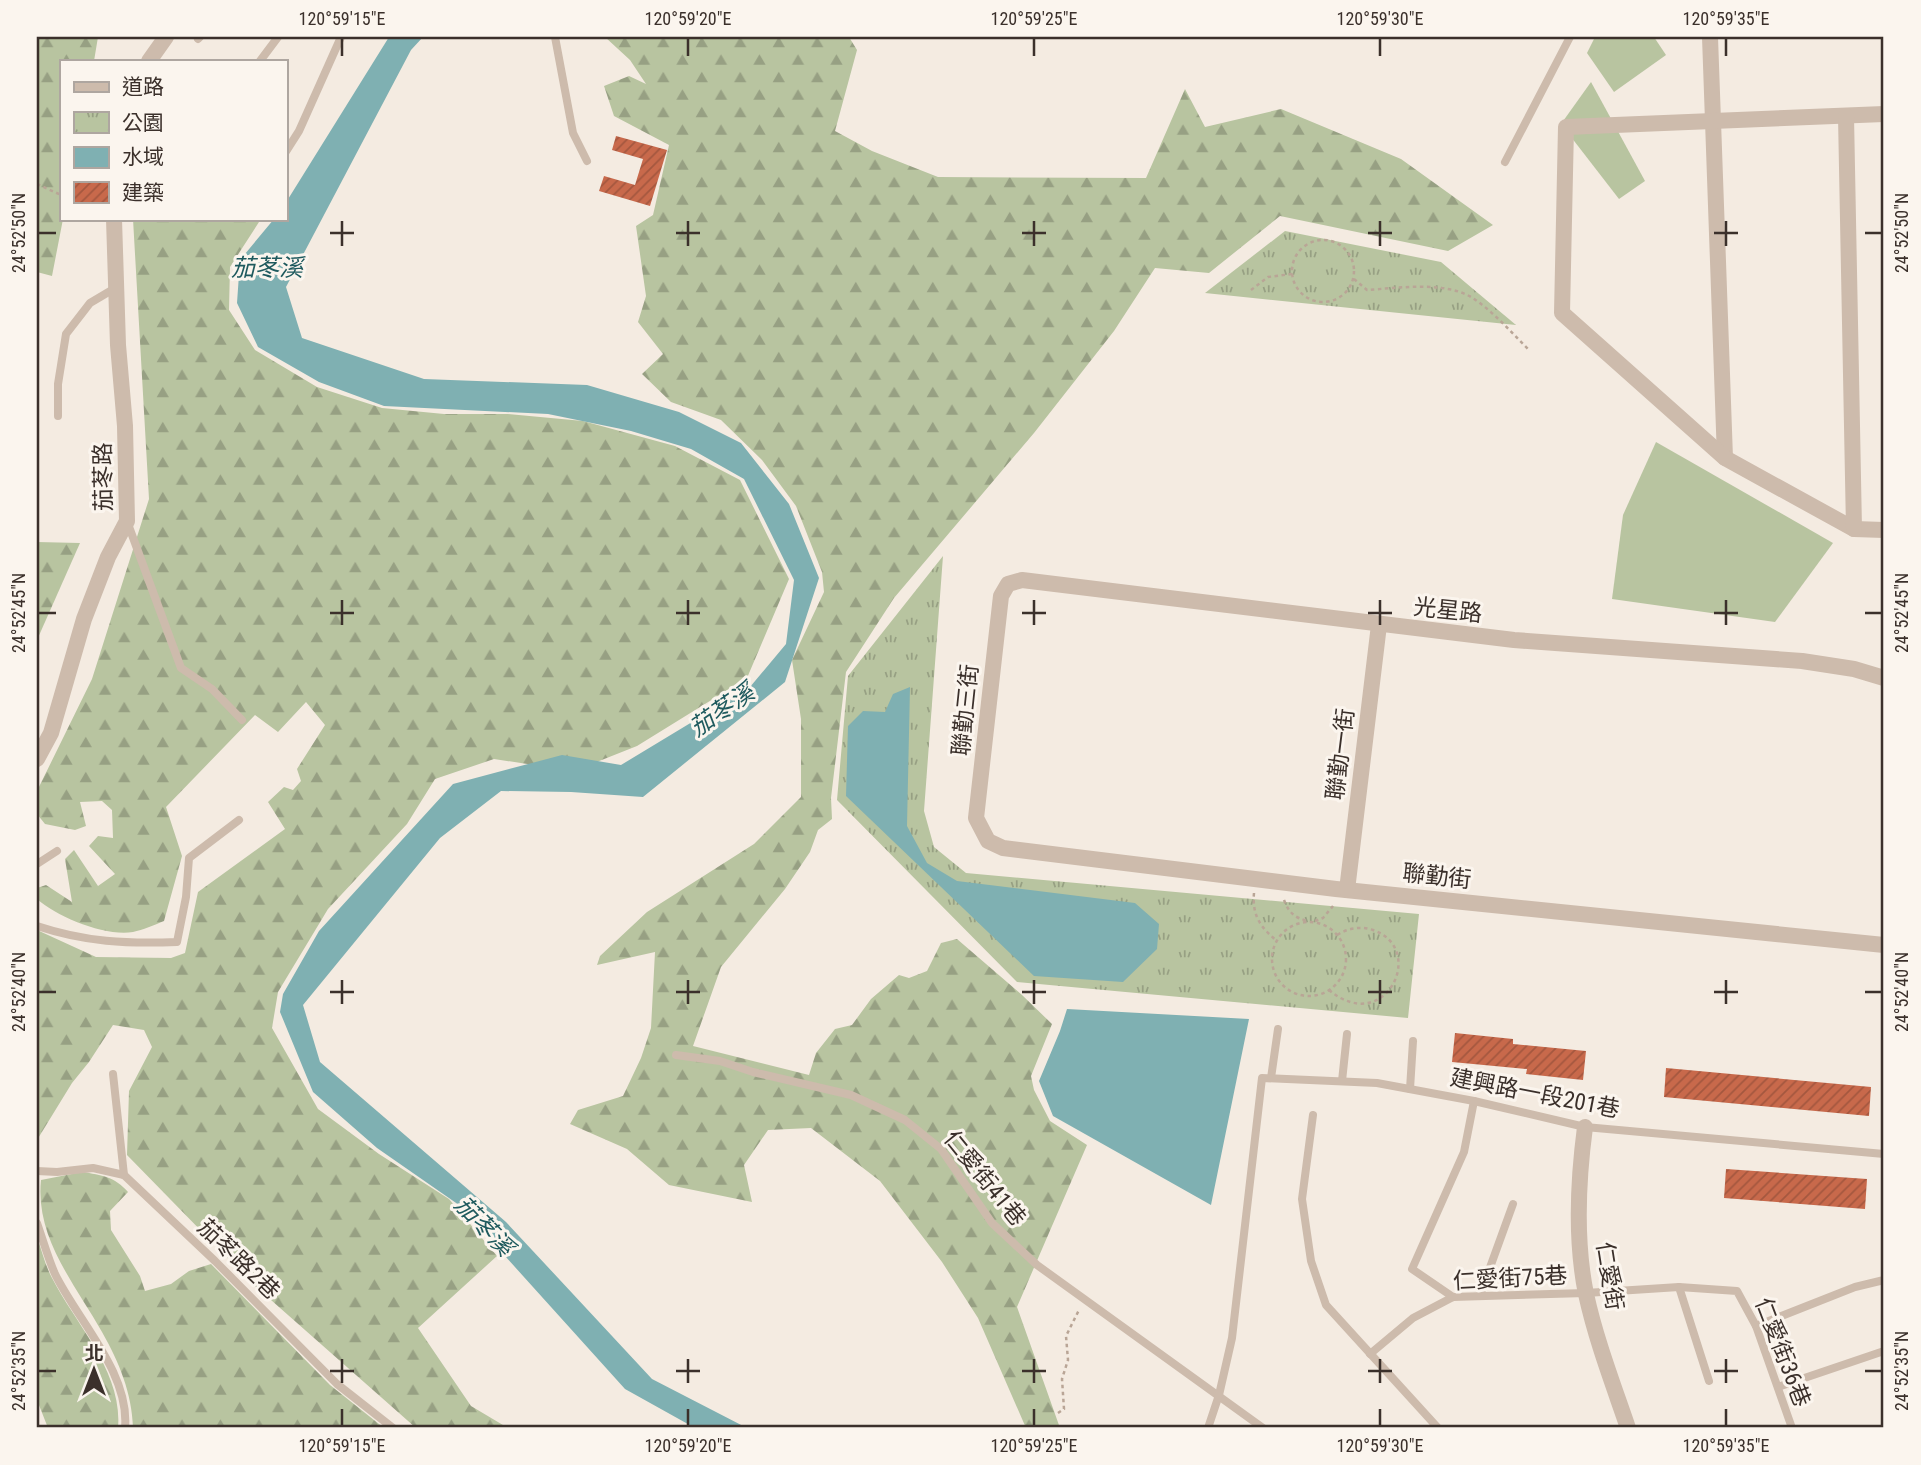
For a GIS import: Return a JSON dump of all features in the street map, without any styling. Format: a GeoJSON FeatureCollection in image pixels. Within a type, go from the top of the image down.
{"type":"FeatureCollection","features":[{"type":"Feature","properties":{"kind":"street"},"geometry":{"type":"LineString","coordinates":[[150,60],[166,37]]}},
{"type":"Feature","properties":{"kind":"street"},"geometry":{"type":"LineString","coordinates":[[1710,37],[1725,458]]}},
{"type":"Feature","properties":{"kind":"street"},"geometry":{"type":"LineString","coordinates":[[1884,114],[1566,127],[1562,313],[1725,458],[1854,529],[1884,530]]}},
{"type":"Feature","properties":{"kind":"street"},"geometry":{"type":"LineString","coordinates":[[1846,116],[1854,529]]}},
{"type":"Feature","properties":{"kind":"street","name":"茄苳路"},"geometry":{"type":"LineString","coordinates":[[37,759],[51,733],[89,607],[108,557],[127,521],[114,220]]}},
{"type":"Feature","properties":{"kind":"street","name":"光星路"},"geometry":{"type":"LineString","coordinates":[[1008,584],[1022,580],[1514,640],[1802,661],[1854,669],[1884,678]]}},
{"type":"Feature","properties":{"kind":"street","name":"聯勤三街"},"geometry":{"type":"LineString","coordinates":[[988,841],[976,818],[1001,596],[1008,584]]}},
{"type":"Feature","properties":{"kind":"street","name":"聯勤一街"},"geometry":{"type":"LineString","coordinates":[[1341,889],[1379,625]]}},
{"type":"Feature","properties":{"kind":"street","name":"聯勤街"},"geometry":{"type":"LineString","coordinates":[[988,841],[1003,848],[1286,883],[1884,945]]}},
{"type":"Feature","properties":{"kind":"street","name":"仁愛街"},"geometry":{"type":"LineString","coordinates":[[1585,1126],[1581,1161],[1580,1249],[1586,1293],[1628,1428]]}},
{"type":"Feature","properties":{"kind":"lane"},"geometry":{"type":"LineString","coordinates":[[261,60],[278,37]]}},
{"type":"Feature","properties":{"kind":"lane"},"geometry":{"type":"LineString","coordinates":[[287,150],[299,131],[341,37]]}},
{"type":"Feature","properties":{"kind":"lane"},"geometry":{"type":"LineString","coordinates":[[1505,162],[1570,37]]}},
{"type":"Feature","properties":{"kind":"lane"},"geometry":{"type":"LineString","coordinates":[[555,40],[573,133],[587,161]]}},
{"type":"Feature","properties":{"kind":"lane"},"geometry":{"type":"LineString","coordinates":[[58,416],[58,384],[66,334],[90,303],[117,287]]}},
{"type":"Feature","properties":{"kind":"lane"},"geometry":{"type":"LineString","coordinates":[[127,521],[181,667],[212,689],[242,720]]}},
{"type":"Feature","properties":{"kind":"lane"},"geometry":{"type":"LineString","coordinates":[[37,926],[69,937],[134,944],[177,943],[186,897],[188,858],[239,820]]}},
{"type":"Feature","properties":{"kind":"lane"},"geometry":{"type":"LineString","coordinates":[[37,864],[58,851]]}},
{"type":"Feature","properties":{"kind":"lane"},"geometry":{"type":"LineString","coordinates":[[1208,1428],[1219,1395],[1232,1338],[1267,1078],[1278,1028]]}},
{"type":"Feature","properties":{"kind":"lane"},"geometry":{"type":"LineString","coordinates":[[1342,1081],[1347,1034]]}},
{"type":"Feature","properties":{"kind":"lane"},"geometry":{"type":"LineString","coordinates":[[1410,1089],[1413,1041]]}},
{"type":"Feature","properties":{"kind":"lane","name":"仁愛街41巷"},"geometry":{"type":"LineString","coordinates":[[676,1055],[720,1061],[753,1072],[851,1095],[905,1120],[941,1149],[992,1223],[1037,1265],[1263,1428]]}},
{"type":"Feature","properties":{"kind":"lane"},"geometry":{"type":"LineString","coordinates":[[37,1173],[93,1168],[124,1175],[113,1074]]}},
{"type":"Feature","properties":{"kind":"lane","name":"建興路一段201巷"},"geometry":{"type":"LineString","coordinates":[[1267,1078],[1377,1083],[1585,1126],[1884,1154]]}},
{"type":"Feature","properties":{"kind":"lane"},"geometry":{"type":"LineString","coordinates":[[1453,1297],[1412,1269],[1464,1153],[1474,1101]]}},
{"type":"Feature","properties":{"kind":"lane"},"geometry":{"type":"LineString","coordinates":[[1313,1115],[1302,1199],[1311,1261],[1326,1305],[1438,1428]]}},
{"type":"Feature","properties":{"kind":"lane","name":"茄苳路2巷"},"geometry":{"type":"LineString","coordinates":[[124,1175],[338,1384],[393,1428]]}},
{"type":"Feature","properties":{"kind":"lane"},"geometry":{"type":"LineString","coordinates":[[1480,1295],[1513,1204]]}},
{"type":"Feature","properties":{"kind":"lane"},"geometry":{"type":"LineString","coordinates":[[37,1223],[55,1273],[114,1371],[126,1412],[125,1428]]}},
{"type":"Feature","properties":{"kind":"lane"},"geometry":{"type":"LineString","coordinates":[[1756,1326],[1855,1287],[1884,1280]]}},
{"type":"Feature","properties":{"kind":"lane"},"geometry":{"type":"LineString","coordinates":[[1679,1287],[1709,1381]]}},
{"type":"Feature","properties":{"kind":"lane","name":"仁愛街75巷"},"geometry":{"type":"LineString","coordinates":[[1370,1354],[1413,1318],[1453,1297],[1679,1287],[1737,1291]]}},
{"type":"Feature","properties":{"kind":"lane","name":"仁愛街36巷"},"geometry":{"type":"LineString","coordinates":[[1737,1291],[1756,1326],[1792,1428]]}},
{"type":"Feature","properties":{"kind":"lane"},"geometry":{"type":"LineString","coordinates":[[1778,1387],[1884,1351]]}},
{"type":"Feature","properties":{"kind":"path"},"geometry":{"type":"LineString","coordinates":[[37,184],[60,195]]}},
{"type":"Feature","properties":{"kind":"path"},"geometry":{"type":"LineString","coordinates":[[1314,241],[1335,242],[1344,247],[1351,256],[1354,279],[1346,293],[1338,299],[1318,302],[1300,293],[1294,284],[1293,263],[1297,254],[1314,241]]}},
{"type":"Feature","properties":{"kind":"path"},"geometry":{"type":"LineString","coordinates":[[1251,290],[1268,277],[1292,274]]}},
{"type":"Feature","properties":{"kind":"path"},"geometry":{"type":"LineString","coordinates":[[1354,279],[1367,290],[1435,287],[1468,296],[1488,310],[1528,349]]}},
{"type":"Feature","properties":{"kind":"path"},"geometry":{"type":"LineString","coordinates":[[1254,879],[1253,905],[1257,921],[1277,941]]}},
{"type":"Feature","properties":{"kind":"path"},"geometry":{"type":"LineString","coordinates":[[1286,883],[1284,899],[1288,911],[1298,919],[1313,922],[1324,925],[1337,935],[1346,953],[1342,976],[1329,990],[1312,997],[1288,990],[1278,981],[1271,957],[1277,941],[1289,927],[1313,922],[1331,911],[1341,889]]}},
{"type":"Feature","properties":{"kind":"path"},"geometry":{"type":"LineString","coordinates":[[1329,990],[1348,1003],[1374,1002],[1385,996],[1398,975],[1396,950],[1379,932],[1355,928],[1337,935]]}},
{"type":"Feature","properties":{"kind":"path"},"geometry":{"type":"LineString","coordinates":[[1058,1413],[1064,1409],[1062,1379],[1068,1360],[1066,1336],[1086,1298]]}},
{"type":"Feature","properties":{"kind":"green space"},"geometry":{"type":"Polygon","coordinates":[[[37,37],[98,37],[94,60],[60,60],[60,220],[63,220],[52,276],[37,272],[37,37]]]}},
{"type":"Feature","properties":{"kind":"green space"},"geometry":{"type":"Polygon","coordinates":[[[605,37],[849,37],[857,50],[835,131],[872,151],[938,177],[1146,178],[1185,89],[1205,127],[1281,109],[1401,159],[1493,225],[1448,251],[1280,216],[1209,273],[1155,268],[1114,331],[1034,433],[894,598],[846,672],[831,798],[832,819],[818,830],[810,852],[785,889],[721,967],[693,1046],[809,1075],[816,1053],[835,1029],[852,1025],[871,999],[899,975],[909,978],[927,971],[941,943],[957,939],[1052,1024],[1031,1076],[1034,1090],[1050,1121],[1087,1145],[1017,1307],[1060,1428],[1026,1428],[978,1318],[942,1262],[880,1181],[811,1128],[768,1130],[744,1165],[752,1202],[669,1185],[627,1149],[570,1124],[578,1110],[623,1096],[641,1058],[651,1028],[655,952],[597,965],[600,956],[647,912],[754,844],[801,797],[801,719],[792,660],[824,592],[822,572],[796,506],[762,460],[721,420],[671,402],[642,374],[663,354],[638,322],[646,296],[636,226],[653,215],[669,145],[614,116],[604,86],[629,76],[646,84],[630,60],[605,37]]]}},
{"type":"Feature","properties":{"kind":"green space"},"geometry":{"type":"Polygon","coordinates":[[[1595,37],[1654,37],[1666,55],[1614,92],[1587,53],[1595,37]]]}},
{"type":"Feature","properties":{"kind":"green space"},"geometry":{"type":"Polygon","coordinates":[[[1591,82],[1645,181],[1619,199],[1561,124],[1591,82]]]}},
{"type":"Feature","properties":{"kind":"green space"},"geometry":{"type":"Polygon","coordinates":[[[133,220],[250,220],[259,222],[230,267],[229,310],[255,350],[317,387],[382,408],[444,414],[508,414],[583,421],[675,446],[740,480],[789,579],[747,678],[637,746],[574,771],[494,759],[435,779],[407,824],[328,909],[278,992],[272,1028],[318,1109],[379,1154],[449,1199],[497,1256],[418,1328],[471,1406],[508,1428],[416,1428],[254,1285],[127,1155],[129,1091],[152,1047],[144,1030],[113,1025],[72,1083],[37,1140],[37,930],[96,957],[171,958],[185,953],[198,892],[285,829],[268,802],[284,787],[293,790],[301,781],[297,769],[325,725],[306,702],[278,732],[255,715],[166,807],[182,856],[164,921],[133,932],[96,929],[69,919],[37,899],[37,888],[46,885],[72,902],[65,859],[74,850],[98,886],[115,874],[89,846],[98,836],[113,838],[112,810],[102,801],[80,802],[86,826],[75,830],[45,824],[37,814],[37,791],[92,679],[149,499],[133,220]]]}},
{"type":"Feature","properties":{"kind":"green space"},"geometry":{"type":"Polygon","coordinates":[[[1285,231],[1441,262],[1516,325],[1205,293],[1285,231]]]}},
{"type":"Feature","properties":{"kind":"green space"},"geometry":{"type":"Polygon","coordinates":[[[1656,442],[1833,543],[1775,622],[1612,599],[1623,515],[1656,442]]]}},
{"type":"Feature","properties":{"kind":"green space"},"geometry":{"type":"Polygon","coordinates":[[[37,542],[80,543],[37,640],[37,542]]]}},
{"type":"Feature","properties":{"kind":"green space"},"geometry":{"type":"Polygon","coordinates":[[[943,556],[924,811],[934,847],[966,873],[1419,914],[1408,1018],[1017,982],[837,800],[848,676],[943,556]]]}},
{"type":"Feature","properties":{"kind":"green space"},"geometry":{"type":"Polygon","coordinates":[[[82,1172],[108,1178],[128,1192],[110,1211],[111,1230],[140,1276],[145,1291],[171,1284],[189,1271],[211,1264],[330,1385],[384,1428],[133,1428],[130,1402],[119,1366],[59,1260],[44,1221],[41,1180],[82,1172]]]}},
{"type":"Feature","properties":{"kind":"green space"},"geometry":{"type":"Polygon","coordinates":[[[37,1237],[52,1278],[106,1368],[118,1407],[118,1428],[48,1428],[37,1400],[37,1237]]]}},
{"type":"Feature","properties":{"kind":"water","name":"茄苳溪"},"geometry":{"type":"Polygon","coordinates":[[[389,37],[423,37],[411,50],[286,287],[302,338],[424,379],[587,385],[679,412],[741,443],[789,504],[819,578],[785,682],[643,797],[501,791],[440,838],[303,1005],[320,1062],[506,1222],[652,1379],[747,1428],[695,1428],[625,1389],[459,1205],[377,1148],[313,1092],[280,1012],[283,994],[319,931],[453,784],[562,755],[621,765],[750,687],[786,644],[794,580],[744,479],[691,449],[631,431],[548,414],[384,406],[319,382],[258,347],[237,303],[240,260],[273,220],[287,220],[287,201],[389,37]]]}},
{"type":"Feature","properties":{"kind":"water"},"geometry":{"type":"Polygon","coordinates":[[[910,687],[907,826],[927,863],[957,881],[1135,903],[1159,924],[1157,949],[1123,982],[1034,976],[846,796],[848,726],[863,711],[885,712],[893,694],[910,687]]]}},
{"type":"Feature","properties":{"kind":"water"},"geometry":{"type":"Polygon","coordinates":[[[1067,1009],[1249,1019],[1211,1205],[1053,1116],[1039,1081],[1067,1009]]]}},
{"type":"Feature","properties":{"kind":"building"},"geometry":{"type":"Polygon","coordinates":[[[616,136],[667,150],[650,206],[599,191],[604,176],[635,185],[643,159],[612,150],[616,136]]]}},
{"type":"Feature","properties":{"kind":"building"},"geometry":{"type":"Polygon","coordinates":[[[1455,1033],[1513,1039],[1513,1044],[1586,1051],[1583,1080],[1526,1074],[1527,1069],[1452,1062],[1455,1033]]]}},
{"type":"Feature","properties":{"kind":"building"},"geometry":{"type":"Polygon","coordinates":[[[1666,1068],[1871,1087],[1869,1116],[1664,1097],[1666,1068]]]}},
{"type":"Feature","properties":{"kind":"building"},"geometry":{"type":"Polygon","coordinates":[[[1726,1169],[1867,1179],[1865,1209],[1724,1198],[1726,1169]]]}}]}
